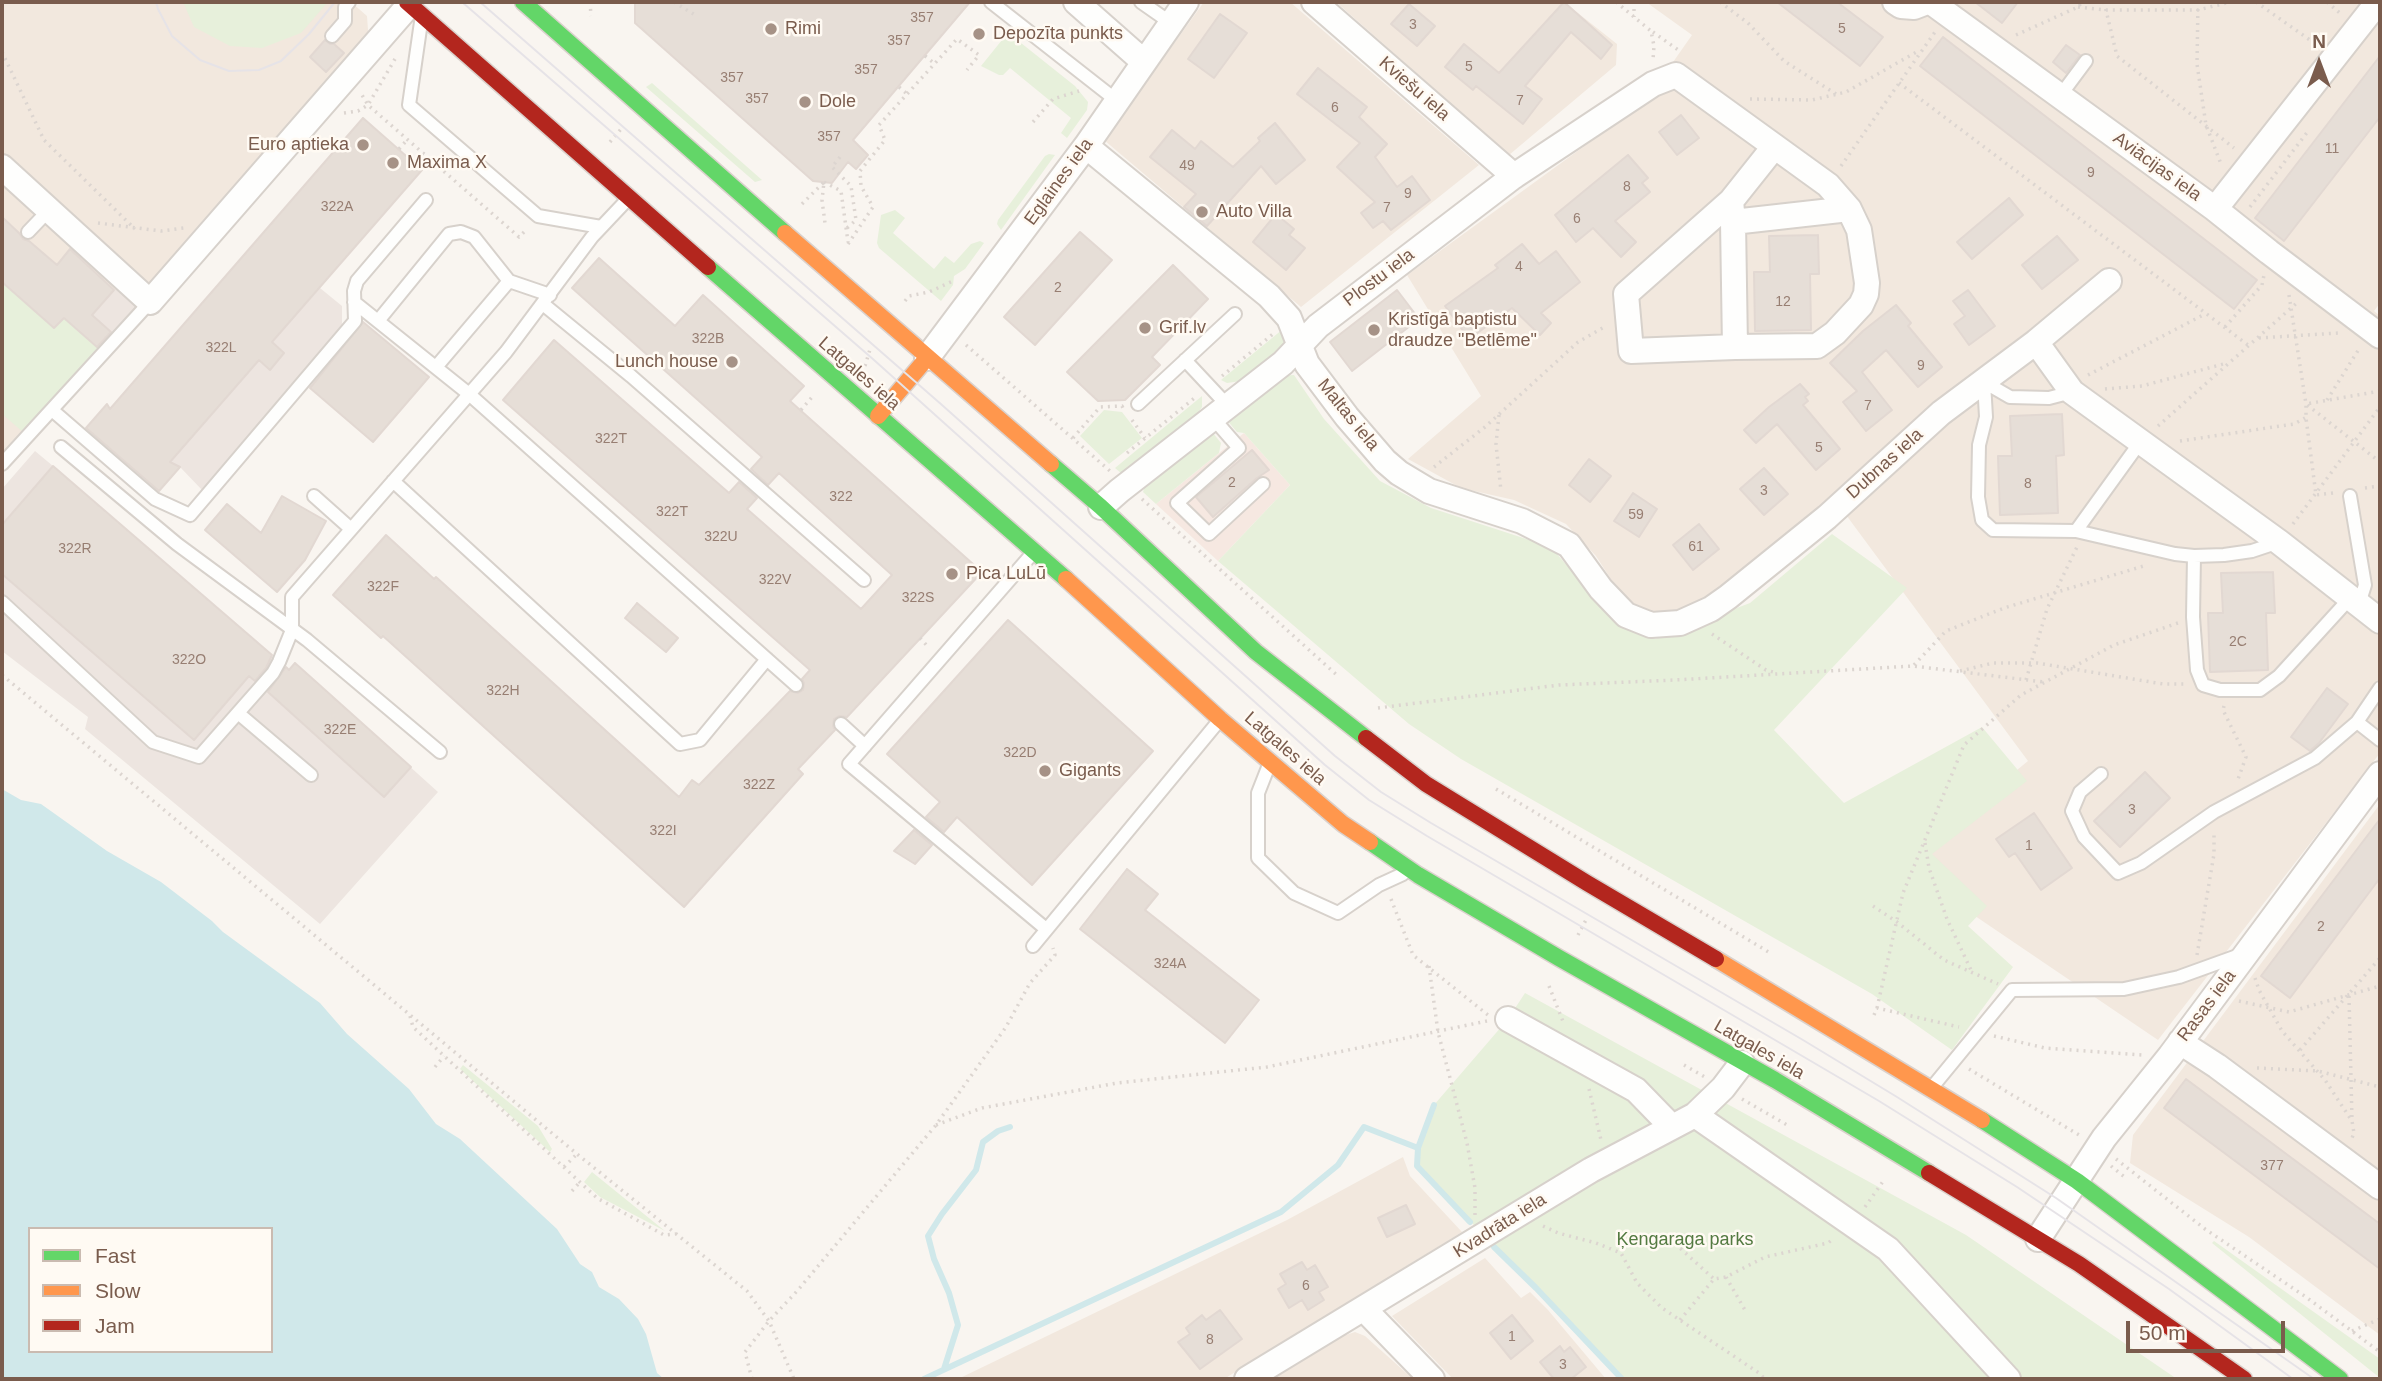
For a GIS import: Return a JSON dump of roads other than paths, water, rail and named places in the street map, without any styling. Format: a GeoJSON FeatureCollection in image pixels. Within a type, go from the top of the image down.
{"type":"FeatureCollection","features":[{"type":"Feature","properties":{"kind":"highway"},"geometry":{"type":"LineString","coordinates":[[523,2],[927,358],[1101,507],[1256,652],[1426,784],[1931,1087],[2077,1181],[2340,1379]]}},
{"type":"Feature","properties":{"kind":"highway","name":"Latgales iela"},"geometry":{"type":"LineString","coordinates":[[413,7],[628,198],[1035,551],[1220,719],[1343,824],[1418,875],[1775,1080],[2079,1264],[2244,1379]]}},
{"type":"Feature","properties":{"kind":"highway"},"geometry":{"type":"LineString","coordinates":[[878,416],[927,358]]}},
{"type":"Feature","properties":{"kind":"street"},"geometry":{"type":"LineString","coordinates":[[1076,2],[1144,62]]}},
{"type":"Feature","properties":{"kind":"street","name":"Eglaines iela"},"geometry":{"type":"LineString","coordinates":[[927,358],[1086,146],[1186,2]]}},
{"type":"Feature","properties":{"kind":"street","name":"Kviešu iela"},"geometry":{"type":"LineString","coordinates":[[1314,2],[1514,176]]}},
{"type":"Feature","properties":{"kind":"street"},"geometry":{"type":"LineString","coordinates":[[1895,2],[1901,6],[1935,6]]}},
{"type":"Feature","properties":{"kind":"street"},"geometry":{"type":"LineString","coordinates":[[2222,201],[2378,2]]}},
{"type":"Feature","properties":{"kind":"street","name":"Aviācijas iela"},"geometry":{"type":"LineString","coordinates":[[1935,6],[2060,96],[2222,201],[2236,226],[2376,333]]}},
{"type":"Feature","properties":{"kind":"street"},"geometry":{"type":"LineString","coordinates":[[2,167],[150,302],[413,7]]}},
{"type":"Feature","properties":{"kind":"street","name":"Plostu iela"},"geometry":{"type":"LineString","coordinates":[[1101,507],[1283,363],[1318,326],[1514,176],[1653,84],[1676,75],[1774,147]]}},
{"type":"Feature","properties":{"kind":"street","name":"Maltas iela"},"geometry":{"type":"LineString","coordinates":[[1086,146],[1269,296],[1289,318],[1307,364],[1385,461],[1413,483],[1454,500],[1522,521],[1569,545],[1601,589],[1626,615],[1651,625]]}},
{"type":"Feature","properties":{"kind":"street"},"geometry":{"type":"LineString","coordinates":[[1774,147],[1828,185],[1849,209],[1859,230],[1867,284],[1861,305],[1835,333],[1816,346],[1631,351],[1626,294],[1732,212],[1774,147]]}},
{"type":"Feature","properties":{"kind":"street"},"geometry":{"type":"LineString","coordinates":[[1732,212],[1849,209]]}},
{"type":"Feature","properties":{"kind":"street"},"geometry":{"type":"LineString","coordinates":[[1732,212],[1735,347]]}},
{"type":"Feature","properties":{"kind":"street","name":"Dubnas iela"},"geometry":{"type":"LineString","coordinates":[[1651,625],[1680,624],[1711,609],[1728,597],[1827,516],[1941,413],[2036,342],[2109,281]]}},
{"type":"Feature","properties":{"kind":"street"},"geometry":{"type":"LineString","coordinates":[[2036,342],[2069,389],[2279,542],[2380,621]]}},
{"type":"Feature","properties":{"kind":"street","name":"Rasas iela"},"geometry":{"type":"LineString","coordinates":[[2038,1239],[2097,1149],[2175,1049],[2250,962],[2380,774]]}},
{"type":"Feature","properties":{"kind":"street"},"geometry":{"type":"LineString","coordinates":[[1501,1019],[1636,1090],[1671,1126]]}},
{"type":"Feature","properties":{"kind":"street"},"geometry":{"type":"LineString","coordinates":[[2175,1049],[2217,1066],[2380,1186]]}},
{"type":"Feature","properties":{"kind":"street","name":"Kvadrāta iela"},"geometry":{"type":"LineString","coordinates":[[1247,1379],[1591,1170],[1695,1115],[1723,1088],[1742,1063]]}},
{"type":"Feature","properties":{"kind":"street"},"geometry":{"type":"LineString","coordinates":[[1695,1115],[1888,1249],[2008,1379]]}},
{"type":"Feature","properties":{"kind":"street"},"geometry":{"type":"LineString","coordinates":[[1364,1308],[1432,1379]]}},
{"type":"Feature","properties":{"kind":"lane"},"geometry":{"type":"LineString","coordinates":[[332,36],[345,21],[345,7],[349,2]]}},
{"type":"Feature","properties":{"kind":"lane"},"geometry":{"type":"LineString","coordinates":[[991,2],[1116,100]]}},
{"type":"Feature","properties":{"kind":"lane"},"geometry":{"type":"LineString","coordinates":[[1141,2],[1171,23]]}},
{"type":"Feature","properties":{"kind":"lane"},"geometry":{"type":"LineString","coordinates":[[413,7],[409,105],[538,216],[601,227]]}},
{"type":"Feature","properties":{"kind":"lane"},"geometry":{"type":"LineString","coordinates":[[2060,96],[2086,61]]}},
{"type":"Feature","properties":{"kind":"lane"},"geometry":{"type":"LineString","coordinates":[[2,602],[153,742],[199,757],[273,673],[292,630],[292,597],[506,352],[601,227],[628,198]]}},
{"type":"Feature","properties":{"kind":"lane"},"geometry":{"type":"LineString","coordinates":[[52,410],[155,499],[190,515],[355,321],[357,281],[426,200]]}},
{"type":"Feature","properties":{"kind":"lane"},"geometry":{"type":"LineString","coordinates":[[28,232],[49,210]]}},
{"type":"Feature","properties":{"kind":"lane"},"geometry":{"type":"LineString","coordinates":[[378,321],[449,234],[461,232],[474,237],[509,281],[547,300],[864,580]]}},
{"type":"Feature","properties":{"kind":"lane"},"geometry":{"type":"LineString","coordinates":[[436,368],[509,281]]}},
{"type":"Feature","properties":{"kind":"lane"},"geometry":{"type":"LineString","coordinates":[[2,464],[150,302]]}},
{"type":"Feature","properties":{"kind":"lane"},"geometry":{"type":"LineString","coordinates":[[354,302],[468,394],[796,685]]}},
{"type":"Feature","properties":{"kind":"lane"},"geometry":{"type":"LineString","coordinates":[[1138,404],[1235,314]]}},
{"type":"Feature","properties":{"kind":"lane"},"geometry":{"type":"LineString","coordinates":[[1185,360],[1221,412],[1239,448],[1177,503],[1209,534],[1263,484]]}},
{"type":"Feature","properties":{"kind":"lane"},"geometry":{"type":"LineString","coordinates":[[1984,382],[2010,397],[2049,397],[2069,389]]}},
{"type":"Feature","properties":{"kind":"lane"},"geometry":{"type":"LineString","coordinates":[[1984,382],[1986,416],[1979,445],[1978,497],[1982,520],[1993,530],[2076,531],[2188,555],[2224,555],[2252,551],[2279,542]]}},
{"type":"Feature","properties":{"kind":"lane"},"geometry":{"type":"LineString","coordinates":[[2076,531],[2141,441]]}},
{"type":"Feature","properties":{"kind":"lane"},"geometry":{"type":"LineString","coordinates":[[61,447],[177,544],[307,640],[440,752]]}},
{"type":"Feature","properties":{"kind":"lane"},"geometry":{"type":"LineString","coordinates":[[393,481],[680,744],[700,740],[767,659]]}},
{"type":"Feature","properties":{"kind":"lane"},"geometry":{"type":"LineString","coordinates":[[314,496],[351,529]]}},
{"type":"Feature","properties":{"kind":"lane"},"geometry":{"type":"LineString","coordinates":[[2188,555],[2197,670],[2203,685],[2225,690],[2260,690],[2279,676],[2355,601],[2365,585],[2350,496]]}},
{"type":"Feature","properties":{"kind":"lane"},"geometry":{"type":"LineString","coordinates":[[1035,551],[849,764],[1046,929]]}},
{"type":"Feature","properties":{"kind":"lane"},"geometry":{"type":"LineString","coordinates":[[2101,774],[2080,792],[2071,811],[2084,838],[2118,873],[2141,863],[2214,812],[2315,758],[2357,722],[2380,688]]}},
{"type":"Feature","properties":{"kind":"lane"},"geometry":{"type":"LineString","coordinates":[[238,713],[311,775]]}},
{"type":"Feature","properties":{"kind":"lane"},"geometry":{"type":"LineString","coordinates":[[1033,946],[1220,719]]}},
{"type":"Feature","properties":{"kind":"lane"},"geometry":{"type":"LineString","coordinates":[[2357,722],[2380,740]]}},
{"type":"Feature","properties":{"kind":"lane"},"geometry":{"type":"LineString","coordinates":[[841,724],[865,746]]}},
{"type":"Feature","properties":{"kind":"lane"},"geometry":{"type":"LineString","coordinates":[[1270,762],[1258,793],[1258,858],[1294,893],[1338,913],[1393,877],[1404,874],[1418,875]]}},
{"type":"Feature","properties":{"kind":"lane"},"geometry":{"type":"LineString","coordinates":[[1931,1087],[2012,990],[2124,989],[2196,971],[2250,962]]}},
{"type":"Feature","properties":{"kind":"water"},"geometry":{"type":"Polygon","coordinates":[[[2,789],[21,800],[41,804],[107,851],[161,882],[223,932],[320,1003],[347,1034],[409,1089],[436,1124],[460,1139],[557,1229],[580,1264],[592,1272],[599,1287],[619,1299],[638,1319],[646,1334],[657,1373],[664,1379],[2,1379],[2,789]]]}},
{"type":"Feature","properties":{"kind":"waterway"},"geometry":{"type":"LineString","coordinates":[[924,1379],[1281,1212],[1338,1165],[1364,1127],[1418,1148],[1434,1105]]}},
{"type":"Feature","properties":{"kind":"waterway"},"geometry":{"type":"LineString","coordinates":[[944,1369],[958,1325],[928,1236],[976,1170],[983,1142],[998,1131],[1010,1127]]}},
{"type":"Feature","properties":{"kind":"waterway"},"geometry":{"type":"LineString","coordinates":[[1418,1148],[1417,1166],[1470,1222]]}},
{"type":"Feature","properties":{"kind":"waterway"},"geometry":{"type":"LineString","coordinates":[[1494,1247],[1622,1379]]}},
{"type":"Feature","properties":{"kind":"tram line"},"geometry":{"type":"LineString","coordinates":[[156,2],[172,36],[200,60],[229,71],[259,70],[281,61],[309,34],[335,2]]}},
{"type":"Feature","properties":{"kind":"tram line"},"geometry":{"type":"LineString","coordinates":[[462,2],[874,360],[1325,765],[1369,800],[1879,1101],[2017,1187],[2169,1289],[2293,1379]]}},
{"type":"Feature","properties":{"kind":"tram line"},"geometry":{"type":"LineString","coordinates":[[480,2],[942,405],[1335,756],[1381,792],[1897,1097],[2056,1198],[2314,1379]]}},
{"type":"Feature","properties":{"kind":"place","name":"Rimi"},"geometry":{"type":"Point","coordinates":[771,29]}},
{"type":"Feature","properties":{"kind":"place","name":"Depozīta punkts"},"geometry":{"type":"Point","coordinates":[979,34]}},
{"type":"Feature","properties":{"kind":"place","name":"Dole"},"geometry":{"type":"Point","coordinates":[805,102]}},
{"type":"Feature","properties":{"kind":"place","name":"Euro aptieka"},"geometry":{"type":"Point","coordinates":[363,145]}},
{"type":"Feature","properties":{"kind":"place","name":"Maxima X"},"geometry":{"type":"Point","coordinates":[393,163]}},
{"type":"Feature","properties":{"kind":"place","name":"Auto Villa"},"geometry":{"type":"Point","coordinates":[1202,212]}},
{"type":"Feature","properties":{"kind":"place","name":"Grif.lv"},"geometry":{"type":"Point","coordinates":[1145,328]}},
{"type":"Feature","properties":{"kind":"place","name":"Kristīgā baptistu draudze \"Betlēme\""},"geometry":{"type":"Point","coordinates":[1374,330]}},
{"type":"Feature","properties":{"kind":"place","name":"Lunch house"},"geometry":{"type":"Point","coordinates":[732,362]}},
{"type":"Feature","properties":{"kind":"place","name":"Pica LuLū"},"geometry":{"type":"Point","coordinates":[952,574]}},
{"type":"Feature","properties":{"kind":"place","name":"Gigants"},"geometry":{"type":"Point","coordinates":[1045,771]}},
{"type":"Feature","properties":{"kind":"park label","name":"Ķengaraga parks"},"geometry":{"type":"Point","coordinates":[1685,1240]}}]}
